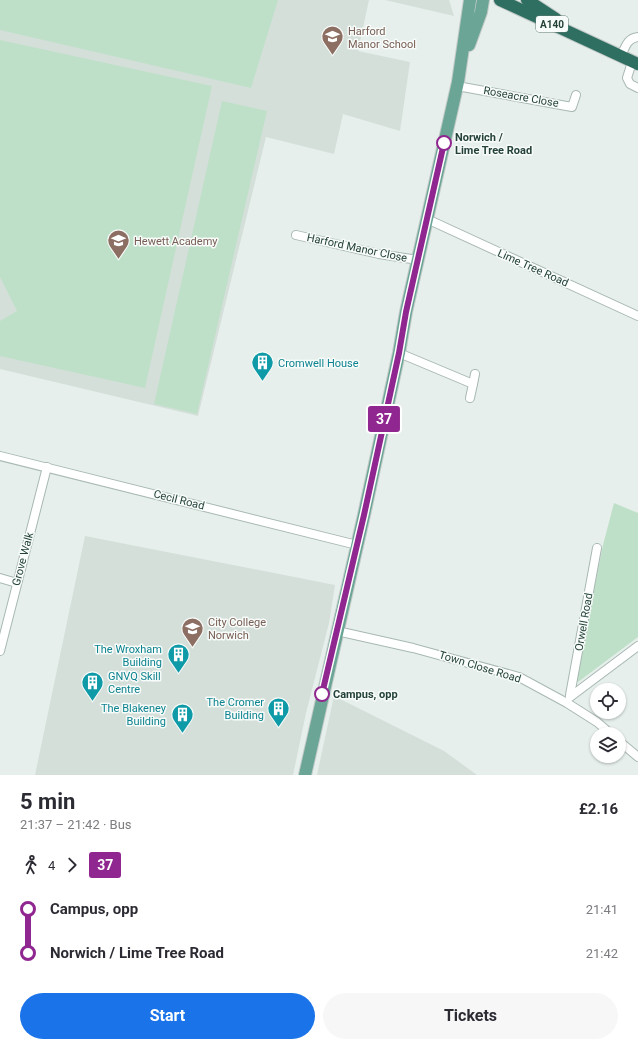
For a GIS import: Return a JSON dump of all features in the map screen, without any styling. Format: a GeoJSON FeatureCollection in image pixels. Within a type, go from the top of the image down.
{"type":"FeatureCollection","features":[{"type":"Feature","properties":{"kind":"highway","name":"A140"},"geometry":{"type":"LineString","coordinates":[[500,0],[635,63]]}},
{"type":"Feature","properties":{"kind":"highway","name":"A140"},"geometry":{"type":"LineString","coordinates":[[527,0],[589,41]]}},
{"type":"Feature","properties":{"kind":"main road"},"geometry":{"type":"LineString","coordinates":[[305,775],[357,545],[457,86],[470,0]]}},
{"type":"Feature","properties":{"kind":"main road"},"geometry":{"type":"LineString","coordinates":[[461,67],[480,16],[483,0]]}},
{"type":"Feature","properties":{"kind":"street"},"geometry":{"type":"LineString","coordinates":[[620,56],[627,42],[634,37],[638,37]]}},
{"type":"Feature","properties":{"kind":"street"},"geometry":{"type":"LineString","coordinates":[[635,63],[627,78],[630,84],[638,88]]}},
{"type":"Feature","properties":{"kind":"street","name":"Roseacre Close"},"geometry":{"type":"LineString","coordinates":[[457,86],[572,107],[576,95]]}},
{"type":"Feature","properties":{"kind":"street","name":"Lime Tree Road"},"geometry":{"type":"LineString","coordinates":[[427,219],[638,316]]}},
{"type":"Feature","properties":{"kind":"street","name":"Harford Manor Close"},"geometry":{"type":"LineString","coordinates":[[296,235],[379,254],[418,260]]}},
{"type":"Feature","properties":{"kind":"street"},"geometry":{"type":"LineString","coordinates":[[399,353],[473,384]]}},
{"type":"Feature","properties":{"kind":"street"},"geometry":{"type":"LineString","coordinates":[[470,398],[475,374]]}},
{"type":"Feature","properties":{"kind":"street","name":"Cecil Road"},"geometry":{"type":"LineString","coordinates":[[0,456],[357,545]]}},
{"type":"Feature","properties":{"kind":"street","name":"Grove Walk"},"geometry":{"type":"LineString","coordinates":[[0,651],[47,467]]}},
{"type":"Feature","properties":{"kind":"street","name":"Orwell Road"},"geometry":{"type":"LineString","coordinates":[[569,699],[597,548]]}},
{"type":"Feature","properties":{"kind":"street"},"geometry":{"type":"LineString","coordinates":[[0,578],[17,583]]}},
{"type":"Feature","properties":{"kind":"street","name":"Town Close Road"},"geometry":{"type":"LineString","coordinates":[[337,631],[413,648],[520,677],[569,699],[603,727]]}},
{"type":"Feature","properties":{"kind":"street"},"geometry":{"type":"LineString","coordinates":[[569,699],[638,646]]}},
{"type":"Feature","properties":{"kind":"street"},"geometry":{"type":"LineString","coordinates":[[626,747],[638,757]]}},
{"type":"Feature","properties":{"kind":"shaded area","name":"Hewett Academy"},"geometry":{"type":"Polygon","coordinates":[[[0,0],[369,0],[358,51],[410,62],[400,131],[343,114],[334,154],[266,137],[198,416],[0,369],[0,0]]]}},
{"type":"Feature","properties":{"kind":"shaded area"},"geometry":{"type":"Polygon","coordinates":[[[385,0],[449,0],[454,16],[385,0]]]}},
{"type":"Feature","properties":{"kind":"shaded area","name":"City College Norwich"},"geometry":{"type":"Polygon","coordinates":[[[85,536],[335,585],[329,623],[306,713],[293,775],[35,775],[85,536]]]}},
{"type":"Feature","properties":{"kind":"shaded area"},"geometry":{"type":"Polygon","coordinates":[[[334,696],[444,751],[477,775],[317,775],[334,696]]]}},
{"type":"Feature","properties":{"kind":"green space"},"geometry":{"type":"Polygon","coordinates":[[[0,0],[278,0],[251,88],[0,30],[0,0]]]}},
{"type":"Feature","properties":{"kind":"green space"},"geometry":{"type":"Polygon","coordinates":[[[0,40],[212,86],[145,388],[0,356],[0,321],[17,311],[0,277],[0,40]]]}},
{"type":"Feature","properties":{"kind":"green space"},"geometry":{"type":"Polygon","coordinates":[[[222,101],[267,111],[197,414],[154,404],[222,101]]]}},
{"type":"Feature","properties":{"kind":"green space"},"geometry":{"type":"Polygon","coordinates":[[[614,503],[638,513],[638,637],[578,682],[576,679],[603,545],[614,503]]]}},
{"type":"Feature","properties":{"kind":"bus line","name":"37"},"geometry":{"type":"LineString","coordinates":[[322,694],[364,515],[399,353],[406,312],[444,143]]}},
{"type":"Feature","properties":{"kind":"place","name":"Harford Manor School"},"geometry":{"type":"Point","coordinates":[332,56]}},
{"type":"Feature","properties":{"kind":"place","name":"Norwich / Lime Tree Road"},"geometry":{"type":"Point","coordinates":[444,143]}},
{"type":"Feature","properties":{"kind":"place","name":"Hewett Academy"},"geometry":{"type":"Point","coordinates":[118,260]}},
{"type":"Feature","properties":{"kind":"place","name":"Cromwell House"},"geometry":{"type":"Point","coordinates":[263,382]}},
{"type":"Feature","properties":{"kind":"place","name":"City College Norwich"},"geometry":{"type":"Point","coordinates":[192,648]}},
{"type":"Feature","properties":{"kind":"place","name":"The Wroxham Building"},"geometry":{"type":"Point","coordinates":[178,674]}},
{"type":"Feature","properties":{"kind":"place","name":"Campus, opp"},"geometry":{"type":"Point","coordinates":[322,694]}},
{"type":"Feature","properties":{"kind":"place","name":"GNVQ Skill Centre"},"geometry":{"type":"Point","coordinates":[93,702]}},
{"type":"Feature","properties":{"kind":"place","name":"The Cromer Building"},"geometry":{"type":"Point","coordinates":[279,728]}},
{"type":"Feature","properties":{"kind":"place","name":"The Blakeney Building"},"geometry":{"type":"Point","coordinates":[182,734]}}]}
